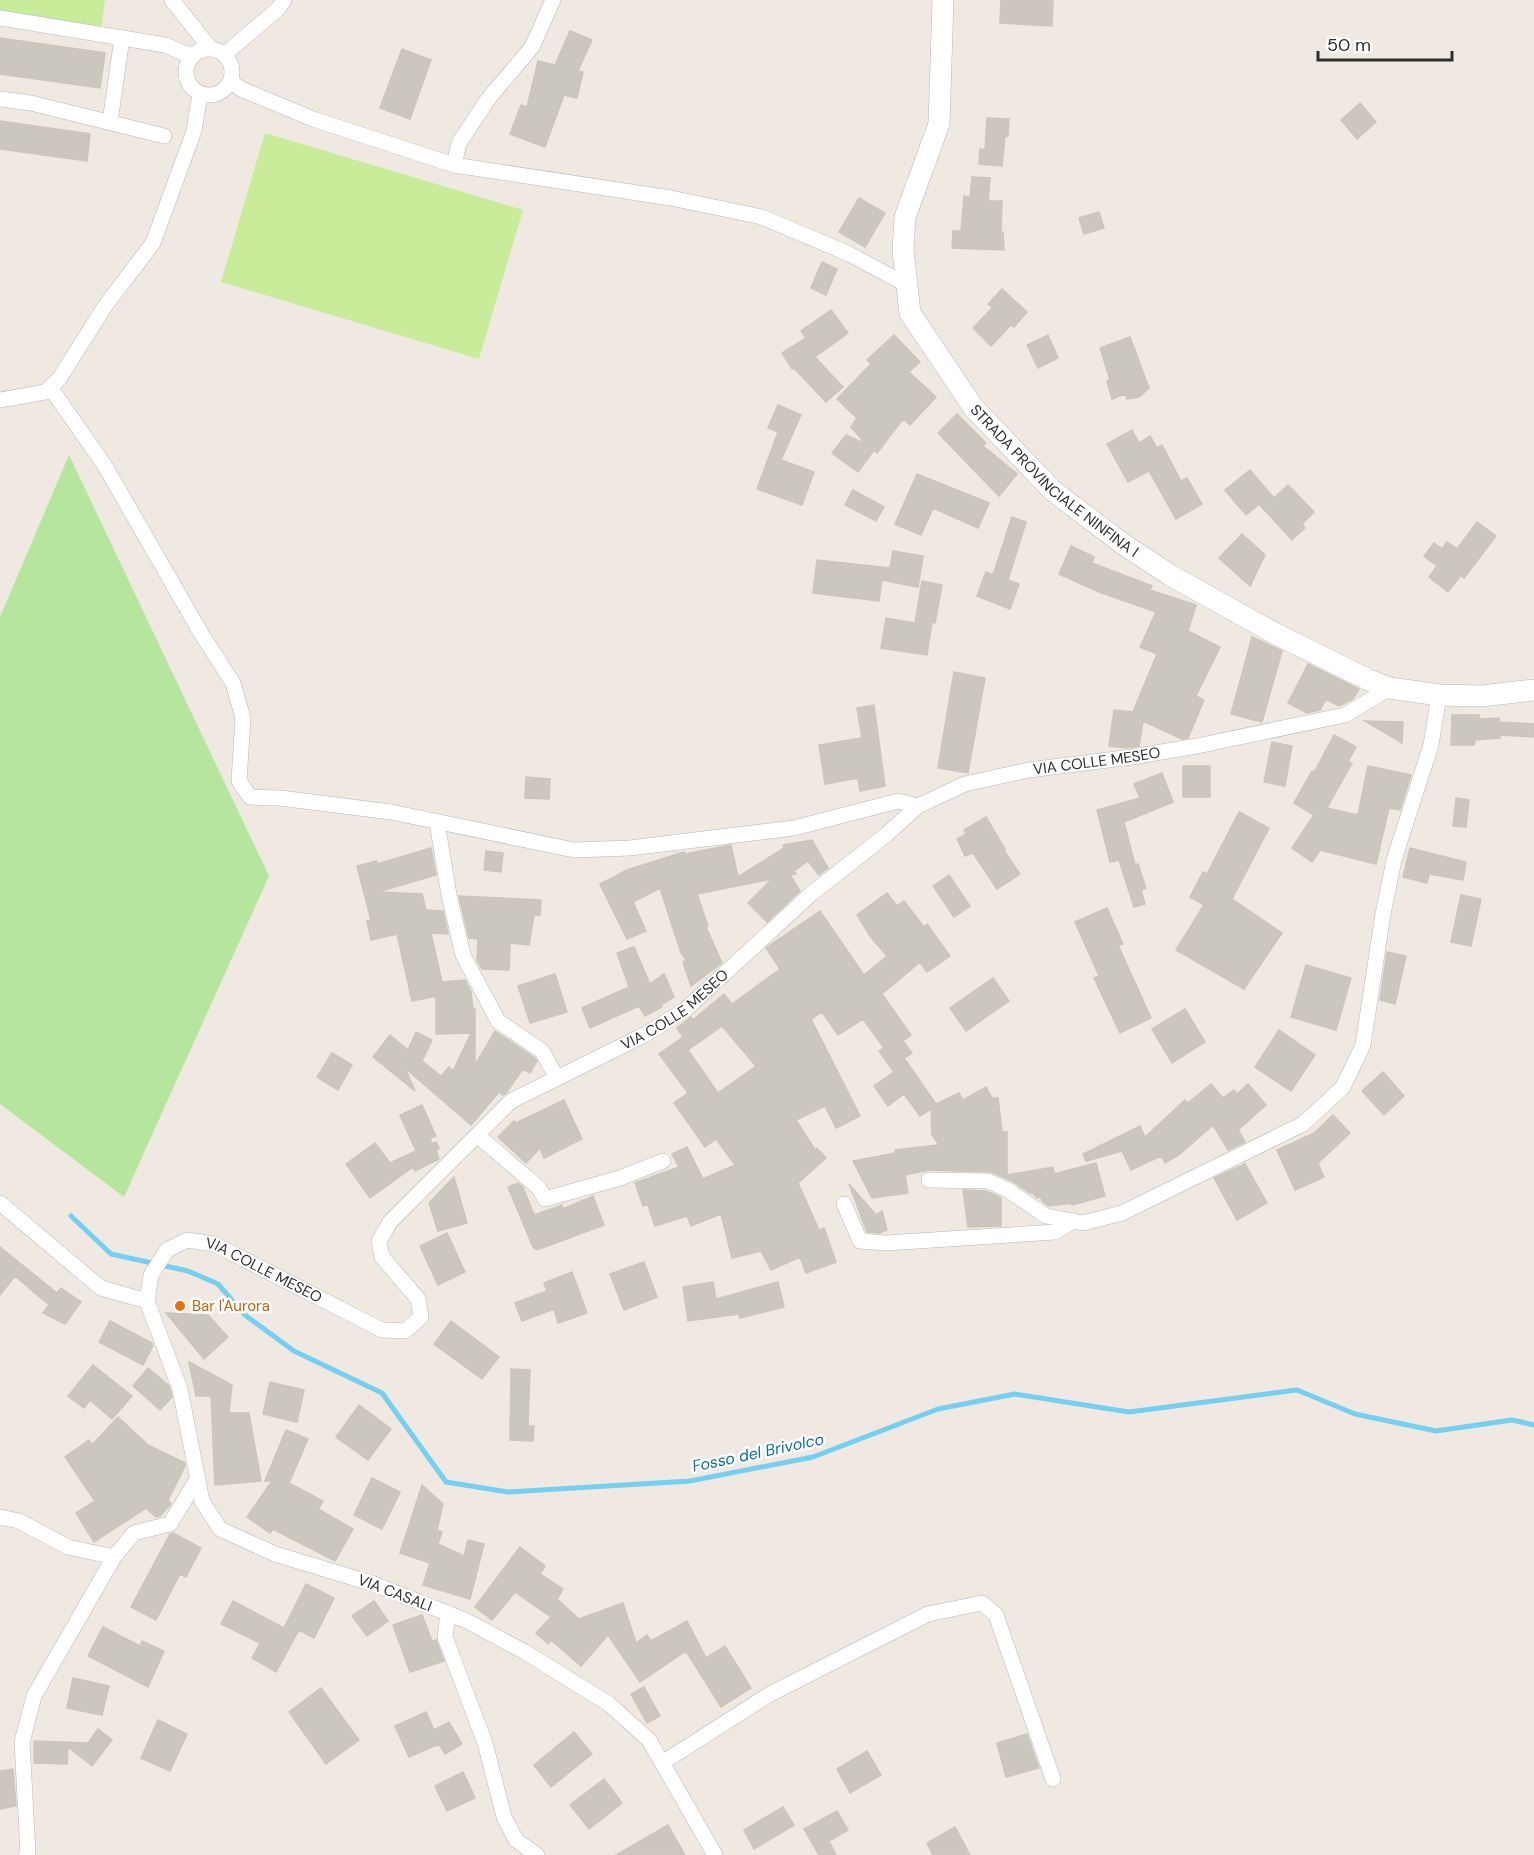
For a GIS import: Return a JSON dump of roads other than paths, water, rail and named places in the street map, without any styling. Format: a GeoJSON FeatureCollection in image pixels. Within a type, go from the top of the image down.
{"type":"FeatureCollection","features":[{"type":"Feature","properties":{"kind":"street"},"geometry":{"type":"LineString","coordinates":[[172,0],[217,51],[232,67],[231,81],[227,87],[217,94],[207,95],[200,93],[189,84],[186,77],[191,56],[197,52],[217,51],[278,9],[284,0]]}},
{"type":"Feature","properties":{"kind":"street"},"geometry":{"type":"LineString","coordinates":[[454,165],[459,143],[489,99],[532,47],[553,0]]}},
{"type":"Feature","properties":{"kind":"street","name":"STRADA PROVINCIALE NINFINA I"},"geometry":{"type":"LineString","coordinates":[[943,0],[939,124],[905,217],[903,250],[910,313],[973,407],[1052,490],[1123,544],[1170,575],[1276,634],[1390,688],[1439,695],[1481,696],[1534,690]]}},
{"type":"Feature","properties":{"kind":"street"},"geometry":{"type":"LineString","coordinates":[[0,18],[165,45],[191,56]]}},
{"type":"Feature","properties":{"kind":"street"},"geometry":{"type":"LineString","coordinates":[[110,122],[122,38]]}},
{"type":"Feature","properties":{"kind":"street"},"geometry":{"type":"LineString","coordinates":[[231,81],[241,89],[313,119],[454,165],[670,198],[762,217],[849,254],[907,285]]}},
{"type":"Feature","properties":{"kind":"street"},"geometry":{"type":"LineString","coordinates":[[0,400],[45,392],[59,379],[105,306],[153,243],[194,131],[200,93]]}},
{"type":"Feature","properties":{"kind":"street"},"geometry":{"type":"LineString","coordinates":[[0,99],[31,103],[164,136]]}},
{"type":"Feature","properties":{"kind":"street"},"geometry":{"type":"LineString","coordinates":[[50,387],[105,466],[202,635],[233,683],[243,718],[239,781],[250,797],[329,803],[391,812],[574,850],[630,848],[794,828],[897,801],[918,806]]}},
{"type":"Feature","properties":{"kind":"street","name":"VIA COLLE MESEO"},"geometry":{"type":"LineString","coordinates":[[147,1300],[151,1275],[167,1250],[187,1240],[214,1244],[382,1330],[405,1331],[421,1317],[418,1299],[382,1257],[379,1241],[390,1222],[511,1101],[646,1034],[685,1010],[811,894],[886,836],[918,806],[964,784],[1029,770],[1153,754],[1345,715],[1390,688]]}},
{"type":"Feature","properties":{"kind":"street"},"geometry":{"type":"LineString","coordinates":[[929,1180],[988,1181],[1008,1190],[1046,1216],[1083,1223],[1122,1213],[1303,1124],[1343,1087],[1363,1045],[1383,914],[1394,860],[1431,745],[1439,695]]}},
{"type":"Feature","properties":{"kind":"street"},"geometry":{"type":"LineString","coordinates":[[437,822],[449,895],[463,955],[498,1021],[542,1051],[557,1078]]}},
{"type":"Feature","properties":{"kind":"street"},"geometry":{"type":"LineString","coordinates":[[477,1136],[539,1188],[545,1199],[620,1178],[663,1161]]}},
{"type":"Feature","properties":{"kind":"street"},"geometry":{"type":"LineString","coordinates":[[0,1203],[101,1288],[147,1300]]}},
{"type":"Feature","properties":{"kind":"street"},"geometry":{"type":"LineString","coordinates":[[844,1204],[860,1242],[886,1243],[1055,1232],[1073,1221]]}},
{"type":"Feature","properties":{"kind":"street","name":"VIA CASALI"},"geometry":{"type":"LineString","coordinates":[[147,1300],[180,1389],[202,1501],[220,1529],[275,1554],[374,1584],[467,1621],[525,1652],[609,1704],[649,1740],[715,1855]]}},
{"type":"Feature","properties":{"kind":"street"},"geometry":{"type":"LineString","coordinates":[[26,1855],[28,1853],[27,1809],[22,1742],[34,1696],[114,1557],[134,1533],[170,1524],[198,1478]]}},
{"type":"Feature","properties":{"kind":"street"},"geometry":{"type":"LineString","coordinates":[[0,1517],[19,1521],[68,1547],[114,1557]]}},
{"type":"Feature","properties":{"kind":"street"},"geometry":{"type":"LineString","coordinates":[[662,1763],[770,1694],[928,1614],[982,1603],[996,1615],[1053,1779]]}},
{"type":"Feature","properties":{"kind":"street"},"geometry":{"type":"LineString","coordinates":[[448,1613],[445,1637],[485,1743],[504,1817],[516,1840],[537,1855]]}},
{"type":"Feature","properties":{"kind":"waterway","name":"Fosso del Brivolco"},"geometry":{"type":"LineString","coordinates":[[71,1216],[111,1254],[188,1271],[218,1284],[245,1315],[294,1351],[382,1393],[446,1482],[508,1492],[690,1481],[813,1457],[938,1409],[1015,1394],[1129,1412],[1297,1390],[1355,1414],[1436,1431],[1512,1420],[1534,1425]]}},
{"type":"Feature","properties":{"kind":"place","name":"Bar l'Aurora"},"geometry":{"type":"Point","coordinates":[180,1306]}}]}
